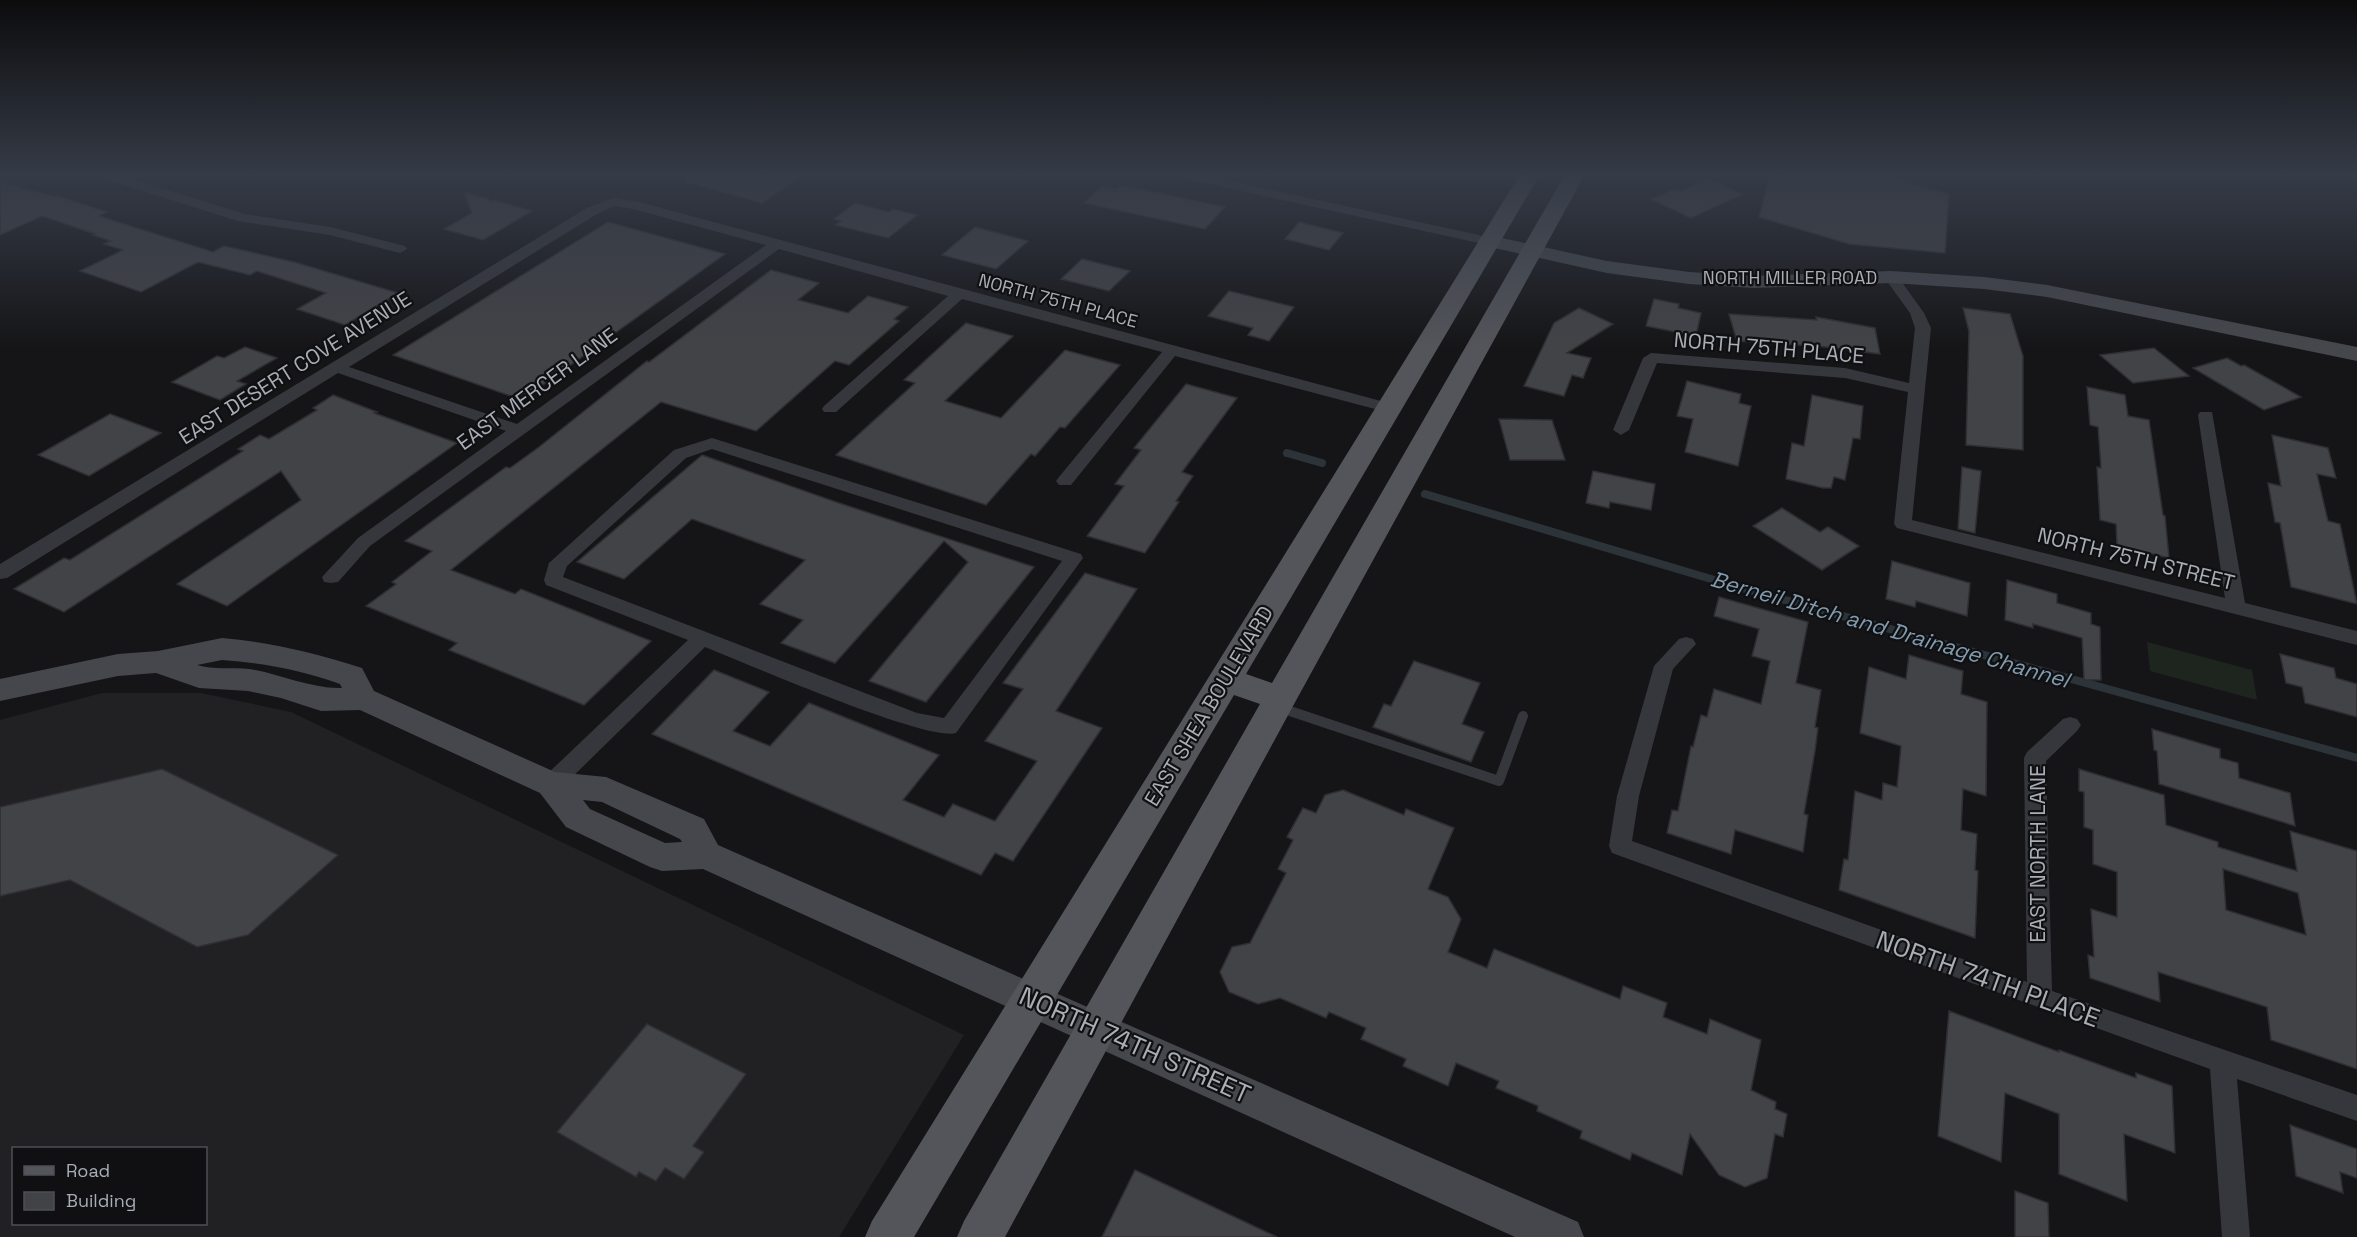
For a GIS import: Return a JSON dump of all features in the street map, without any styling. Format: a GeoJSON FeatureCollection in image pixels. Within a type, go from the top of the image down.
{"type":"FeatureCollection","features":[{"type":"Feature","properties":{"kind":"main road","name":"EAST SHEA BOULEVARD"},"geometry":{"type":"LineString","coordinates":[[888,1237],[1390,408],[1493,234]]}},
{"type":"Feature","properties":{"kind":"main road"},"geometry":{"type":"LineString","coordinates":[[980,1237],[1540,234]]}},
{"type":"Feature","properties":{"kind":"main road"},"geometry":{"type":"LineString","coordinates":[[1225,679],[1277,702]]}},
{"type":"Feature","properties":{"kind":"street"},"geometry":{"type":"LineString","coordinates":[[341,234],[400,249]]}},
{"type":"Feature","properties":{"kind":"street","name":"EAST DESERT COVE AVENUE"},"geometry":{"type":"LineString","coordinates":[[0,573],[555,234]]}},
{"type":"Feature","properties":{"kind":"street","name":"NORTH 75TH PLACE"},"geometry":{"type":"LineString","coordinates":[[738,234],[1390,408]]}},
{"type":"Feature","properties":{"kind":"street","name":"NORTH MILLER ROAD"},"geometry":{"type":"LineString","coordinates":[[1455,234],[1633,272],[1699,279],[1773,282],[1891,277],[1957,280],[2046,291],[2357,354]]}},
{"type":"Feature","properties":{"kind":"street","name":"EAST MERCER LANE"},"geometry":{"type":"LineString","coordinates":[[331,577],[364,542],[775,244]]}},
{"type":"Feature","properties":{"kind":"street"},"geometry":{"type":"LineString","coordinates":[[1891,277],[1917,313],[1923,328],[1917,389]]}},
{"type":"Feature","properties":{"kind":"street"},"geometry":{"type":"LineString","coordinates":[[830,409],[959,294]]}},
{"type":"Feature","properties":{"kind":"street"},"geometry":{"type":"LineString","coordinates":[[1065,481],[1171,351]]}},
{"type":"Feature","properties":{"kind":"street","name":"NORTH 75TH PLACE"},"geometry":{"type":"LineString","coordinates":[[1621,430],[1651,358],[1835,372],[1917,389]]}},
{"type":"Feature","properties":{"kind":"street"},"geometry":{"type":"LineString","coordinates":[[337,368],[519,430]]}},
{"type":"Feature","properties":{"kind":"street","name":"NORTH 75TH STREET"},"geometry":{"type":"LineString","coordinates":[[1917,389],[1903,524],[2357,638]]}},
{"type":"Feature","properties":{"kind":"street"},"geometry":{"type":"LineString","coordinates":[[2206,416],[2236,607]]}},
{"type":"Feature","properties":{"kind":"street"},"geometry":{"type":"LineString","coordinates":[[712,443],[1074,558],[949,727],[914,720],[702,638],[553,580],[558,563],[680,454],[712,443]]}},
{"type":"Feature","properties":{"kind":"street"},"geometry":{"type":"LineString","coordinates":[[551,784],[702,638]]}},
{"type":"Feature","properties":{"kind":"street","name":"NORTH 74TH PLACE"},"geometry":{"type":"LineString","coordinates":[[1686,644],[1664,666],[1628,796],[1620,846],[2040,998],[2357,1108]]}},
{"type":"Feature","properties":{"kind":"street","name":"NORTH 74TH STREET"},"geometry":{"type":"LineString","coordinates":[[0,690],[118,665],[158,662],[199,676],[248,680],[285,687],[321,700],[363,699],[551,784],[578,818],[641,847],[662,856],[706,855],[1563,1237]]}},
{"type":"Feature","properties":{"kind":"street","name":"EAST NORTH LANE"},"geometry":{"type":"LineString","coordinates":[[2040,998],[2035,758],[2070,724]]}},
{"type":"Feature","properties":{"kind":"street"},"geometry":{"type":"LineString","coordinates":[[2222,1061],[2236,1237]]}},
{"type":"Feature","properties":{"kind":"lane"},"geometry":{"type":"LineString","coordinates":[[1277,702],[1499,781],[1523,716]]}},
{"type":"Feature","properties":{"kind":"shaded area"},"geometry":{"type":"Polygon","coordinates":[[[2147,642],[2252,670],[2257,700],[2150,671],[2147,642]]]}},
{"type":"Feature","properties":{"kind":"shaded area"},"geometry":{"type":"Polygon","coordinates":[[[102,693],[201,693],[291,712],[964,1035],[839,1237],[0,1237],[0,720],[102,693]]]}},
{"type":"Feature","properties":{"kind":"building"},"geometry":{"type":"Polygon","coordinates":[[[155,234],[213,252],[224,246],[294,262],[398,293],[345,325],[297,309],[326,293],[257,271],[250,275],[198,262],[141,292],[80,271],[123,250],[104,244],[111,241],[93,235],[155,234]]]}},
{"type":"Feature","properties":{"kind":"building"},"geometry":{"type":"Polygon","coordinates":[[[461,234],[494,234],[483,240],[461,234]]]}},
{"type":"Feature","properties":{"kind":"building"},"geometry":{"type":"Polygon","coordinates":[[[589,234],[651,234],[725,254],[522,400],[393,355],[589,234]]]}},
{"type":"Feature","properties":{"kind":"building"},"geometry":{"type":"Polygon","coordinates":[[[871,234],[893,234],[888,238],[871,234]]]}},
{"type":"Feature","properties":{"kind":"building"},"geometry":{"type":"Polygon","coordinates":[[[967,234],[1000,234],[1028,241],[996,269],[942,255],[967,234]]]}},
{"type":"Feature","properties":{"kind":"building"},"geometry":{"type":"Polygon","coordinates":[[[1289,234],[1342,234],[1329,250],[1285,239],[1289,234]]]}},
{"type":"Feature","properties":{"kind":"building"},"geometry":{"type":"Polygon","coordinates":[[[1815,234],[1946,234],[1945,253],[1849,244],[1815,234]]]}},
{"type":"Feature","properties":{"kind":"building"},"geometry":{"type":"Polygon","coordinates":[[[1082,259],[1130,271],[1109,291],[1061,279],[1082,259]]]}},
{"type":"Feature","properties":{"kind":"building"},"geometry":{"type":"Polygon","coordinates":[[[771,270],[819,283],[798,300],[848,313],[868,296],[908,307],[894,319],[899,321],[849,365],[835,361],[756,431],[661,402],[451,570],[515,594],[521,589],[651,641],[584,705],[449,650],[457,643],[366,606],[396,584],[392,582],[432,551],[405,541],[506,467],[510,468],[539,447],[647,361],[649,362],[771,270]]]}},
{"type":"Feature","properties":{"kind":"building"},"geometry":{"type":"Polygon","coordinates":[[[1229,291],[1294,307],[1269,341],[1248,335],[1253,328],[1208,316],[1229,291]]]}},
{"type":"Feature","properties":{"kind":"building"},"geometry":{"type":"Polygon","coordinates":[[[1654,299],[1679,304],[1678,308],[1701,313],[1696,336],[1646,326],[1654,299]]]}},
{"type":"Feature","properties":{"kind":"building"},"geometry":{"type":"Polygon","coordinates":[[[1579,308],[1613,324],[1567,353],[1591,358],[1583,378],[1572,375],[1564,396],[1524,386],[1554,323],[1579,308]]]}},
{"type":"Feature","properties":{"kind":"building"},"geometry":{"type":"Polygon","coordinates":[[[1963,308],[2010,314],[2023,356],[2023,450],[1966,445],[1969,331],[1963,308]]]}},
{"type":"Feature","properties":{"kind":"building"},"geometry":{"type":"Polygon","coordinates":[[[1729,314],[1817,320],[1816,317],[1875,328],[1880,354],[1826,347],[1737,341],[1729,314]]]}},
{"type":"Feature","properties":{"kind":"building"},"geometry":{"type":"Polygon","coordinates":[[[966,323],[1013,336],[945,401],[1001,418],[1065,350],[1120,365],[1065,428],[1060,427],[1035,456],[1031,454],[986,505],[836,455],[915,383],[904,380],[966,323]]]}},
{"type":"Feature","properties":{"kind":"building"},"geometry":{"type":"Polygon","coordinates":[[[245,347],[277,358],[237,381],[246,384],[220,400],[172,382],[217,356],[224,358],[245,347]]]}},
{"type":"Feature","properties":{"kind":"building"},"geometry":{"type":"Polygon","coordinates":[[[2154,348],[2189,376],[2133,383],[2100,355],[2154,348]]]}},
{"type":"Feature","properties":{"kind":"building"},"geometry":{"type":"Polygon","coordinates":[[[2227,358],[2301,397],[2264,410],[2193,368],[2227,358]]]}},
{"type":"Feature","properties":{"kind":"building"},"geometry":{"type":"Polygon","coordinates":[[[1687,381],[1741,394],[1739,403],[1751,406],[1738,466],[1685,452],[1693,419],[1677,416],[1687,381]]]}},
{"type":"Feature","properties":{"kind":"building"},"geometry":{"type":"Polygon","coordinates":[[[1186,384],[1237,398],[1182,472],[1193,476],[1176,501],[1179,502],[1145,553],[1087,536],[1124,486],[1115,484],[1141,450],[1134,448],[1186,384]]]}},
{"type":"Feature","properties":{"kind":"building"},"geometry":{"type":"Polygon","coordinates":[[[2087,387],[2125,395],[2128,416],[2149,420],[2163,515],[2165,516],[2169,558],[2117,545],[2116,524],[2100,520],[2097,467],[2101,468],[2098,427],[2090,425],[2087,387]]]}},
{"type":"Feature","properties":{"kind":"building"},"geometry":{"type":"Polygon","coordinates":[[[333,395],[377,412],[374,413],[457,443],[227,606],[177,584],[301,500],[281,471],[64,612],[14,589],[64,558],[70,560],[243,451],[238,449],[260,435],[269,439],[317,410],[313,408],[333,395]]]}},
{"type":"Feature","properties":{"kind":"building"},"geometry":{"type":"Polygon","coordinates":[[[1812,395],[1863,406],[1860,439],[1853,438],[1845,480],[1834,477],[1831,488],[1786,479],[1792,443],[1804,446],[1812,395]]]}},
{"type":"Feature","properties":{"kind":"building"},"geometry":{"type":"Polygon","coordinates":[[[110,414],[161,433],[89,476],[38,455],[110,414]]]}},
{"type":"Feature","properties":{"kind":"building"},"geometry":{"type":"Polygon","coordinates":[[[1499,419],[1552,420],[1565,460],[1510,460],[1499,419]]]}},
{"type":"Feature","properties":{"kind":"building"},"geometry":{"type":"Polygon","coordinates":[[[2272,435],[2328,448],[2336,478],[2317,474],[2328,521],[2340,524],[2357,604],[2291,587],[2280,523],[2275,522],[2268,483],[2281,486],[2272,435]]]}},
{"type":"Feature","properties":{"kind":"building"},"geometry":{"type":"Polygon","coordinates":[[[702,455],[1034,567],[926,702],[869,681],[968,562],[944,541],[835,663],[781,643],[803,620],[760,604],[805,560],[692,519],[624,579],[577,562],[702,455]]]}},
{"type":"Feature","properties":{"kind":"building"},"geometry":{"type":"Polygon","coordinates":[[[1962,467],[1981,471],[1975,533],[1958,529],[1962,467]]]}},
{"type":"Feature","properties":{"kind":"building"},"geometry":{"type":"Polygon","coordinates":[[[1593,471],[1655,484],[1651,510],[1610,502],[1609,508],[1586,503],[1593,471]]]}},
{"type":"Feature","properties":{"kind":"building"},"geometry":{"type":"Polygon","coordinates":[[[1782,508],[1820,532],[1828,527],[1859,546],[1822,570],[1753,526],[1782,508]]]}},
{"type":"Feature","properties":{"kind":"building"},"geometry":{"type":"Polygon","coordinates":[[[1892,561],[1970,583],[1967,616],[1916,601],[1915,607],[1886,599],[1892,561]]]}},
{"type":"Feature","properties":{"kind":"building"},"geometry":{"type":"Polygon","coordinates":[[[1085,573],[1137,589],[1056,711],[1102,728],[1013,861],[995,853],[981,875],[652,734],[714,670],[769,692],[733,731],[770,746],[809,703],[939,755],[903,800],[944,817],[953,804],[995,821],[1037,761],[985,741],[1023,689],[1003,683],[1085,573]]]}},
{"type":"Feature","properties":{"kind":"building"},"geometry":{"type":"Polygon","coordinates":[[[2007,580],[2057,594],[2057,603],[2091,613],[2091,624],[2100,627],[2101,680],[2084,680],[2082,638],[2033,624],[2033,628],[2005,620],[2007,580]]]}},
{"type":"Feature","properties":{"kind":"building"},"geometry":{"type":"Polygon","coordinates":[[[1719,597],[1808,622],[1796,683],[1821,690],[1815,727],[1818,728],[1815,751],[1804,814],[1808,815],[1803,852],[1735,830],[1731,854],[1667,833],[1672,810],[1678,811],[1691,746],[1693,747],[1701,715],[1707,717],[1714,689],[1761,704],[1770,661],[1752,656],[1759,629],[1714,616],[1719,597]]]}},
{"type":"Feature","properties":{"kind":"building"},"geometry":{"type":"Polygon","coordinates":[[[2280,654],[2334,668],[2336,678],[2357,684],[2357,717],[2305,703],[2302,687],[2286,683],[2280,654]]]}},
{"type":"Feature","properties":{"kind":"building"},"geometry":{"type":"Polygon","coordinates":[[[1909,655],[1963,671],[1961,694],[1987,702],[1986,796],[1963,789],[1961,830],[1977,834],[1975,938],[1839,890],[1844,859],[1848,860],[1855,791],[1882,800],[1883,783],[1897,787],[1901,746],[1860,733],[1869,667],[1906,679],[1909,655]]]}},
{"type":"Feature","properties":{"kind":"building"},"geometry":{"type":"Polygon","coordinates":[[[1414,661],[1480,683],[1462,724],[1484,732],[1471,762],[1373,727],[1384,704],[1391,706],[1414,661]]]}},
{"type":"Feature","properties":{"kind":"building"},"geometry":{"type":"Polygon","coordinates":[[[2152,729],[2220,749],[2220,758],[2238,763],[2239,778],[2290,793],[2295,826],[2159,784],[2157,751],[2154,750],[2152,729]]]}},
{"type":"Feature","properties":{"kind":"building"},"geometry":{"type":"Polygon","coordinates":[[[162,769],[338,855],[248,935],[197,947],[70,880],[0,896],[0,807],[162,769]]]}},
{"type":"Feature","properties":{"kind":"building"},"geometry":{"type":"Polygon","coordinates":[[[2079,769],[2164,795],[2166,825],[2218,842],[2218,847],[2297,871],[2290,831],[2357,851],[2357,1069],[2271,1040],[2267,1007],[2158,972],[2160,1002],[2090,978],[2088,955],[2094,957],[2091,909],[2117,917],[2117,872],[2093,864],[2093,830],[2084,827],[2084,792],[2079,791],[2079,769]],[[2223,869],[2226,910],[2306,935],[2298,893],[2223,869]]]}},
{"type":"Feature","properties":{"kind":"building"},"geometry":{"type":"Polygon","coordinates":[[[1343,790],[1404,815],[1406,809],[1454,828],[1428,889],[1448,897],[1461,919],[1448,952],[1487,968],[1494,949],[1620,999],[1623,986],[1667,1003],[1663,1017],[1707,1034],[1710,1019],[1761,1040],[1751,1090],[1776,1102],[1775,1109],[1787,1114],[1783,1137],[1775,1134],[1767,1178],[1745,1187],[1719,1175],[1690,1134],[1682,1175],[1632,1153],[1630,1160],[1580,1138],[1582,1131],[1537,1111],[1538,1106],[1496,1088],[1499,1081],[1456,1063],[1448,1086],[1403,1066],[1406,1059],[1361,1039],[1366,1028],[1329,1012],[1326,1018],[1280,998],[1258,1004],[1229,992],[1220,972],[1232,947],[1250,943],[1286,873],[1278,869],[1293,840],[1287,837],[1303,808],[1316,813],[1325,795],[1343,790]]]}},
{"type":"Feature","properties":{"kind":"building"},"geometry":{"type":"Polygon","coordinates":[[[1949,1011],[2136,1078],[2136,1073],[2172,1086],[2175,1153],[2124,1134],[2127,1201],[2059,1174],[2059,1114],[2005,1093],[2001,1162],[1938,1136],[1949,1011]]]}},
{"type":"Feature","properties":{"kind":"building"},"geometry":{"type":"Polygon","coordinates":[[[647,1024],[746,1074],[693,1146],[704,1152],[684,1179],[665,1168],[656,1181],[639,1172],[636,1177],[557,1132],[647,1024]]]}},
{"type":"Feature","properties":{"kind":"building"},"geometry":{"type":"Polygon","coordinates":[[[2290,1125],[2357,1149],[2357,1178],[2340,1172],[2343,1193],[2296,1176],[2290,1125]]]}},
{"type":"Feature","properties":{"kind":"building"},"geometry":{"type":"Polygon","coordinates":[[[1135,1170],[1277,1237],[1102,1237],[1135,1170]]]}},
{"type":"Feature","properties":{"kind":"building"},"geometry":{"type":"Polygon","coordinates":[[[2015,1191],[2048,1203],[2049,1237],[2015,1237],[2015,1191]]]}},
{"type":"Feature","properties":{"kind":"waterway"},"geometry":{"type":"LineString","coordinates":[[1287,453],[1322,463]]}},
{"type":"Feature","properties":{"kind":"waterway","name":"Berneil Ditch and Drainage Channel"},"geometry":{"type":"LineString","coordinates":[[1425,494],[1738,587],[2357,758]]}}]}
